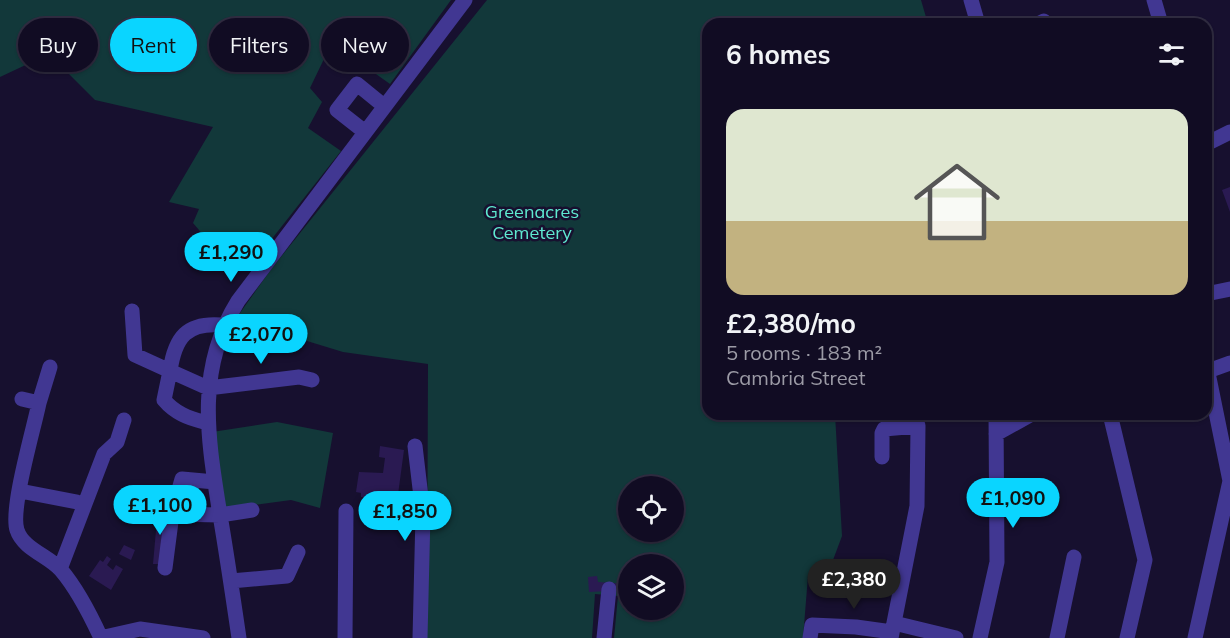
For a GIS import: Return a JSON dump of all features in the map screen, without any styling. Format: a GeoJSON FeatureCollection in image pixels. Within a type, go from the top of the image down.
{"type":"FeatureCollection","features":[{"type":"Feature","properties":{"kind":"street"},"geometry":{"type":"LineString","coordinates":[[239,638],[208,436],[208,388],[222,325],[465,0]]}},
{"type":"Feature","properties":{"kind":"street"},"geometry":{"type":"LineString","coordinates":[[971,0],[976,18]]}},
{"type":"Feature","properties":{"kind":"street"},"geometry":{"type":"LineString","coordinates":[[1154,0],[1159,18]]}},
{"type":"Feature","properties":{"kind":"street"},"geometry":{"type":"LineString","coordinates":[[365,132],[337,110],[357,84],[384,106]]}},
{"type":"Feature","properties":{"kind":"street"},"geometry":{"type":"LineString","coordinates":[[1212,141],[1230,132]]}},
{"type":"Feature","properties":{"kind":"street"},"geometry":{"type":"LineString","coordinates":[[1212,293],[1230,289]]}},
{"type":"Feature","properties":{"kind":"street"},"geometry":{"type":"LineString","coordinates":[[132,311],[135,355],[208,388],[299,377],[312,380]]}},
{"type":"Feature","properties":{"kind":"street"},"geometry":{"type":"LineString","coordinates":[[204,422],[187,418],[171,408],[165,400],[170,371],[178,346],[186,333],[196,325],[222,325]]}},
{"type":"Feature","properties":{"kind":"street"},"geometry":{"type":"LineString","coordinates":[[1212,366],[1230,363]]}},
{"type":"Feature","properties":{"kind":"street"},"geometry":{"type":"LineString","coordinates":[[50,367],[39,403],[20,491],[15,521],[19,535],[60,568],[84,603],[101,638],[129,630],[203,638]]}},
{"type":"Feature","properties":{"kind":"street"},"geometry":{"type":"LineString","coordinates":[[1194,638],[1230,481],[1212,392]]}},
{"type":"Feature","properties":{"kind":"street"},"geometry":{"type":"LineString","coordinates":[[22,399],[39,403]]}},
{"type":"Feature","properties":{"kind":"street"},"geometry":{"type":"LineString","coordinates":[[60,568],[104,454],[117,442],[124,420]]}},
{"type":"Feature","properties":{"kind":"street"},"geometry":{"type":"LineString","coordinates":[[882,457],[884,429],[917,420],[917,506],[892,631]]}},
{"type":"Feature","properties":{"kind":"street"},"geometry":{"type":"LineString","coordinates":[[980,638],[997,562],[996,420]]}},
{"type":"Feature","properties":{"kind":"street"},"geometry":{"type":"LineString","coordinates":[[996,434],[1021,420]]}},
{"type":"Feature","properties":{"kind":"street"},"geometry":{"type":"LineString","coordinates":[[1111,420],[1145,561],[1127,638]]}},
{"type":"Feature","properties":{"kind":"street"},"geometry":{"type":"LineString","coordinates":[[415,446],[423,514],[420,638]]}},
{"type":"Feature","properties":{"kind":"street"},"geometry":{"type":"LineString","coordinates":[[165,568],[172,514],[182,479],[215,482]]}},
{"type":"Feature","properties":{"kind":"street"},"geometry":{"type":"LineString","coordinates":[[20,491],[77,502]]}},
{"type":"Feature","properties":{"kind":"street"},"geometry":{"type":"LineString","coordinates":[[172,514],[220,515],[252,510]]}},
{"type":"Feature","properties":{"kind":"street"},"geometry":{"type":"LineString","coordinates":[[345,638],[346,511]]}},
{"type":"Feature","properties":{"kind":"street"},"geometry":{"type":"LineString","coordinates":[[231,582],[287,576],[298,552]]}},
{"type":"Feature","properties":{"kind":"street"},"geometry":{"type":"LineString","coordinates":[[1057,638],[1074,557]]}},
{"type":"Feature","properties":{"kind":"street"},"geometry":{"type":"LineString","coordinates":[[604,638],[609,589]]}},
{"type":"Feature","properties":{"kind":"street"},"geometry":{"type":"LineString","coordinates":[[811,632],[856,627],[956,638]]}},
{"type":"Feature","properties":{"kind":"green space"},"geometry":{"type":"Polygon","coordinates":[[[0,0],[451,0],[409,58],[409,18],[321,18],[321,65],[310,88],[322,102],[308,128],[341,151],[256,259],[242,243],[223,258],[193,223],[199,209],[169,202],[213,127],[95,100],[67,72],[98,72],[98,18],[18,18],[18,69],[0,77],[0,0]]]}},
{"type":"Feature","properties":{"kind":"green space","name":"Greenacres Cemetery"},"geometry":{"type":"Polygon","coordinates":[[[487,0],[921,0],[926,18],[702,18],[702,420],[835,420],[842,536],[830,568],[808,576],[803,638],[614,638],[618,596],[595,594],[592,638],[427,638],[428,364],[343,352],[307,341],[259,339],[228,342],[240,313],[272,268],[487,0]]]}},
{"type":"Feature","properties":{"kind":"green space"},"geometry":{"type":"Polygon","coordinates":[[[373,72],[399,72],[390,84],[373,72]]]}},
{"type":"Feature","properties":{"kind":"green space"},"geometry":{"type":"Polygon","coordinates":[[[277,422],[333,433],[320,508],[291,500],[225,509],[212,432],[277,422]]]}},
{"type":"Feature","properties":{"kind":"building"},"geometry":{"type":"Polygon","coordinates":[[[1230,187],[1230,212],[1222,190],[1230,187]]]}},
{"type":"Feature","properties":{"kind":"building"},"geometry":{"type":"Polygon","coordinates":[[[380,446],[404,450],[397,502],[361,497],[361,493],[356,492],[359,472],[383,473],[385,458],[379,457],[380,446]]]}},
{"type":"Feature","properties":{"kind":"building"},"geometry":{"type":"Polygon","coordinates":[[[158,508],[166,508],[161,564],[153,564],[158,508]]]}},
{"type":"Feature","properties":{"kind":"building"},"geometry":{"type":"Polygon","coordinates":[[[124,545],[135,550],[131,560],[119,554],[124,545]]]}},
{"type":"Feature","properties":{"kind":"building"},"geometry":{"type":"Polygon","coordinates":[[[107,556],[111,559],[107,565],[113,570],[116,565],[123,569],[111,590],[89,576],[100,560],[103,562],[107,556]]]}},
{"type":"Feature","properties":{"kind":"building"},"geometry":{"type":"Polygon","coordinates":[[[597,576],[598,582],[618,583],[618,591],[589,592],[588,577],[597,576]]]}}]}
